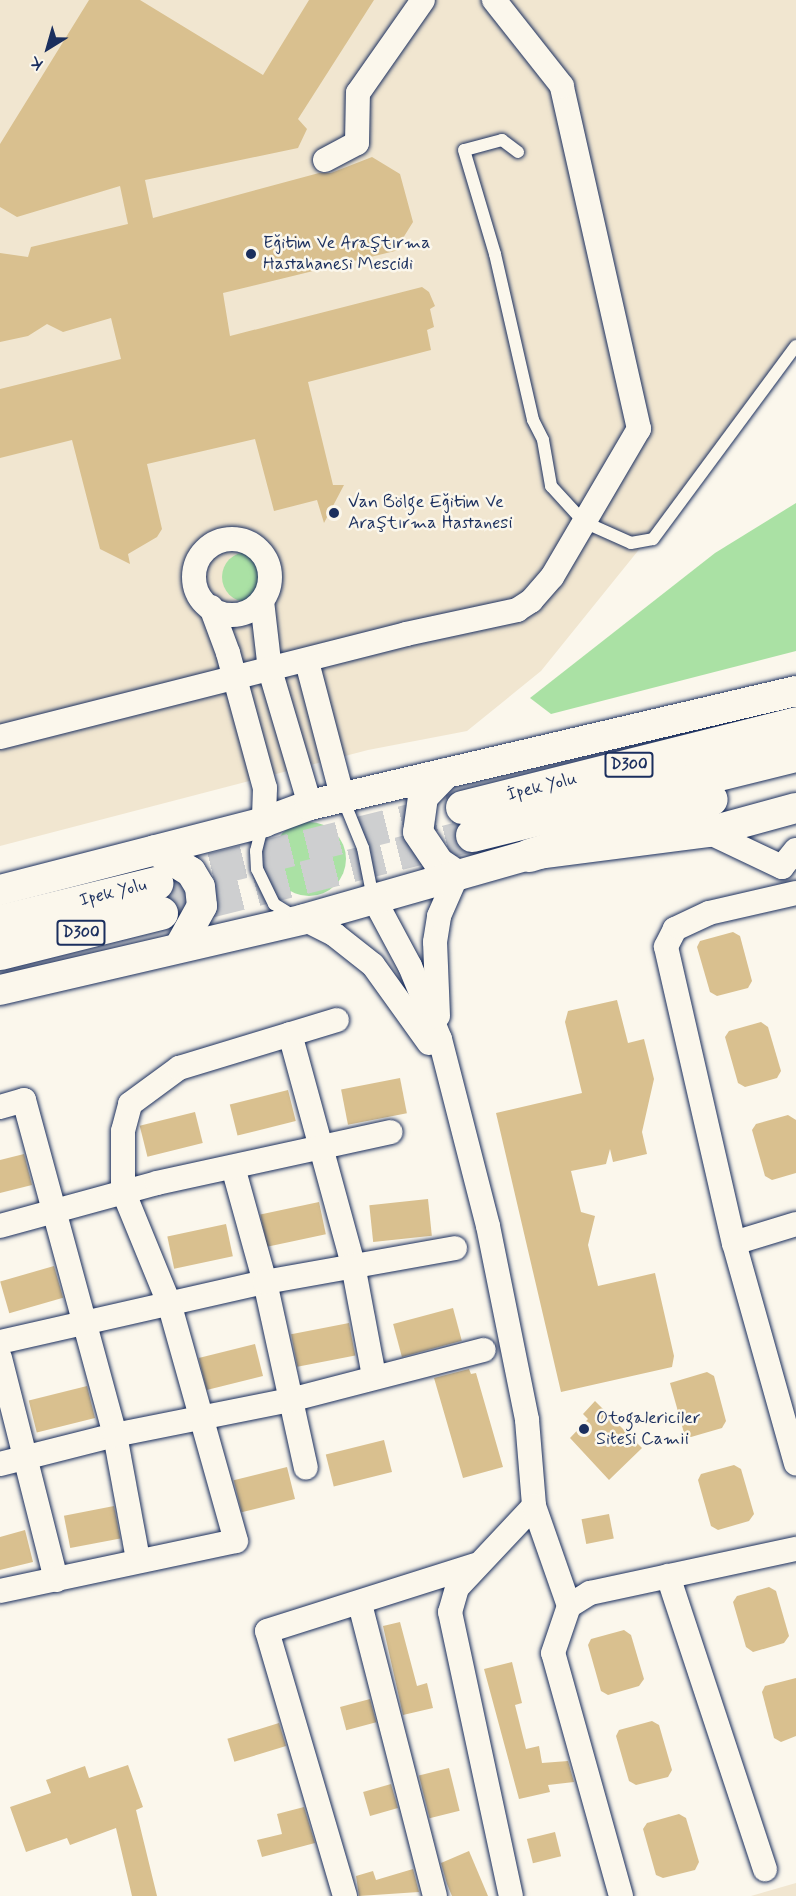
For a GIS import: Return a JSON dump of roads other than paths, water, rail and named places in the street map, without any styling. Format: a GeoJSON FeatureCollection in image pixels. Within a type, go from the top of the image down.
{"type":"FeatureCollection","features":[{"type":"Feature","properties":{"kind":"highway","name":"İpek Yolu"},"geometry":{"type":"LineString","coordinates":[[796,723],[467,821],[796,755]]}},
{"type":"Feature","properties":{"kind":"highway"},"geometry":{"type":"LineString","coordinates":[[529,855],[647,817],[796,776]]}},
{"type":"Feature","properties":{"kind":"highway","name":"Ipek Yolu"},"geometry":{"type":"LineString","coordinates":[[0,921],[159,898],[0,953]]}},
{"type":"Feature","properties":{"kind":"street"},"geometry":{"type":"LineString","coordinates":[[326,160],[357,143],[358,93],[423,0]]}},
{"type":"Feature","properties":{"kind":"street"},"geometry":{"type":"LineString","coordinates":[[0,737],[307,662],[406,634],[518,610],[531,601],[552,577],[639,429],[637,409],[562,86],[494,0]]}},
{"type":"Feature","properties":{"kind":"street"},"geometry":{"type":"LineString","coordinates":[[262,601],[242,614],[230,615],[211,607],[200,597],[195,573],[206,549],[230,539],[243,540],[264,555],[270,579],[262,601],[270,670],[310,805]]}},
{"type":"Feature","properties":{"kind":"street"},"geometry":{"type":"LineString","coordinates":[[211,607],[236,679],[265,788],[264,822]]}},
{"type":"Feature","properties":{"kind":"street"},"geometry":{"type":"LineString","coordinates":[[307,662],[343,799]]}},
{"type":"Feature","properties":{"kind":"street"},"geometry":{"type":"LineString","coordinates":[[0,890],[264,822],[310,805],[796,691]]}},
{"type":"Feature","properties":{"kind":"street"},"geometry":{"type":"LineString","coordinates":[[446,773],[423,797],[418,832],[440,863],[457,875]]}},
{"type":"Feature","properties":{"kind":"street"},"geometry":{"type":"LineString","coordinates":[[7,990],[180,946],[304,919],[529,855],[708,832],[796,808]]}},
{"type":"Feature","properties":{"kind":"street"},"geometry":{"type":"LineString","coordinates":[[708,832],[792,867]]}},
{"type":"Feature","properties":{"kind":"street"},"geometry":{"type":"LineString","coordinates":[[155,850],[191,872],[200,887],[202,906],[180,946]]}},
{"type":"Feature","properties":{"kind":"street"},"geometry":{"type":"LineString","coordinates":[[440,1039],[435,942],[439,916],[457,875]]}},
{"type":"Feature","properties":{"kind":"street"},"geometry":{"type":"LineString","coordinates":[[796,893],[709,913],[675,929],[666,947],[734,1243],[796,1463]]}},
{"type":"Feature","properties":{"kind":"street"},"geometry":{"type":"LineString","coordinates":[[374,899],[410,966],[440,1039],[488,1226],[525,1409],[534,1506],[569,1606],[553,1653],[621,1896]]}},
{"type":"Feature","properties":{"kind":"street"},"geometry":{"type":"LineString","coordinates":[[304,919],[335,935],[373,965],[419,1026],[451,1082]]}},
{"type":"Feature","properties":{"kind":"street"},"geometry":{"type":"LineString","coordinates":[[0,1592],[138,1559],[236,1541],[169,1303],[123,1191],[123,1131],[130,1104],[179,1068],[337,1020]]}},
{"type":"Feature","properties":{"kind":"street"},"geometry":{"type":"LineString","coordinates":[[290,1034],[323,1148],[353,1265],[374,1376]]}},
{"type":"Feature","properties":{"kind":"street"},"geometry":{"type":"LineString","coordinates":[[0,1107],[24,1100],[115,1435],[138,1559]]}},
{"type":"Feature","properties":{"kind":"street"},"geometry":{"type":"LineString","coordinates":[[0,1226],[53,1213],[123,1191],[390,1132]]}},
{"type":"Feature","properties":{"kind":"street"},"geometry":{"type":"LineString","coordinates":[[233,1167],[265,1282],[306,1468]]}},
{"type":"Feature","properties":{"kind":"street"},"geometry":{"type":"LineString","coordinates":[[734,1243],[796,1224]]}},
{"type":"Feature","properties":{"kind":"street"},"geometry":{"type":"LineString","coordinates":[[0,1342],[265,1282],[455,1248]]}},
{"type":"Feature","properties":{"kind":"street"},"geometry":{"type":"LineString","coordinates":[[0,1464],[115,1435],[290,1400],[374,1376],[484,1350]]}},
{"type":"Feature","properties":{"kind":"street"},"geometry":{"type":"LineString","coordinates":[[0,1358],[56,1580]]}},
{"type":"Feature","properties":{"kind":"street"},"geometry":{"type":"LineString","coordinates":[[511,1896],[450,1612],[457,1588],[534,1506]]}},
{"type":"Feature","properties":{"kind":"street"},"geometry":{"type":"LineString","coordinates":[[569,1606],[590,1593],[796,1549]]}},
{"type":"Feature","properties":{"kind":"street"},"geometry":{"type":"LineString","coordinates":[[345,1896],[267,1631],[360,1604],[480,1563]]}},
{"type":"Feature","properties":{"kind":"street"},"geometry":{"type":"LineString","coordinates":[[668,1576],[765,1869]]}},
{"type":"Feature","properties":{"kind":"street"},"geometry":{"type":"LineString","coordinates":[[360,1604],[435,1896]]}},
{"type":"Feature","properties":{"kind":"lane"},"geometry":{"type":"LineString","coordinates":[[518,152],[502,140],[464,150],[495,254],[533,420],[543,440],[550,486],[584,522],[631,543],[653,538],[796,346]]}},
{"type":"Feature","properties":{"kind":"lane"},"geometry":{"type":"LineString","coordinates":[[343,799],[363,848],[374,899]]}},
{"type":"Feature","properties":{"kind":"lane"},"geometry":{"type":"LineString","coordinates":[[264,822],[256,851],[257,869],[266,892],[286,914],[304,919]]}},
{"type":"Feature","properties":{"kind":"tunnel"},"geometry":{"type":"LineString","coordinates":[[164,881],[462,807]]}},
{"type":"Feature","properties":{"kind":"tunnel"},"geometry":{"type":"LineString","coordinates":[[161,913],[472,835]]}},
{"type":"Feature","properties":{"kind":"place","name":"Eğitim Ve Araştırma Hastahanesi Mescidi"},"geometry":{"type":"Point","coordinates":[251,254]}},
{"type":"Feature","properties":{"kind":"place","name":"Van Bölge Eğitim Ve Araştırma Hastanesi"},"geometry":{"type":"Point","coordinates":[334,513]}},
{"type":"Feature","properties":{"kind":"place","name":"Otogalericiler Sitesi Camii"},"geometry":{"type":"Point","coordinates":[584,1429]}}]}
